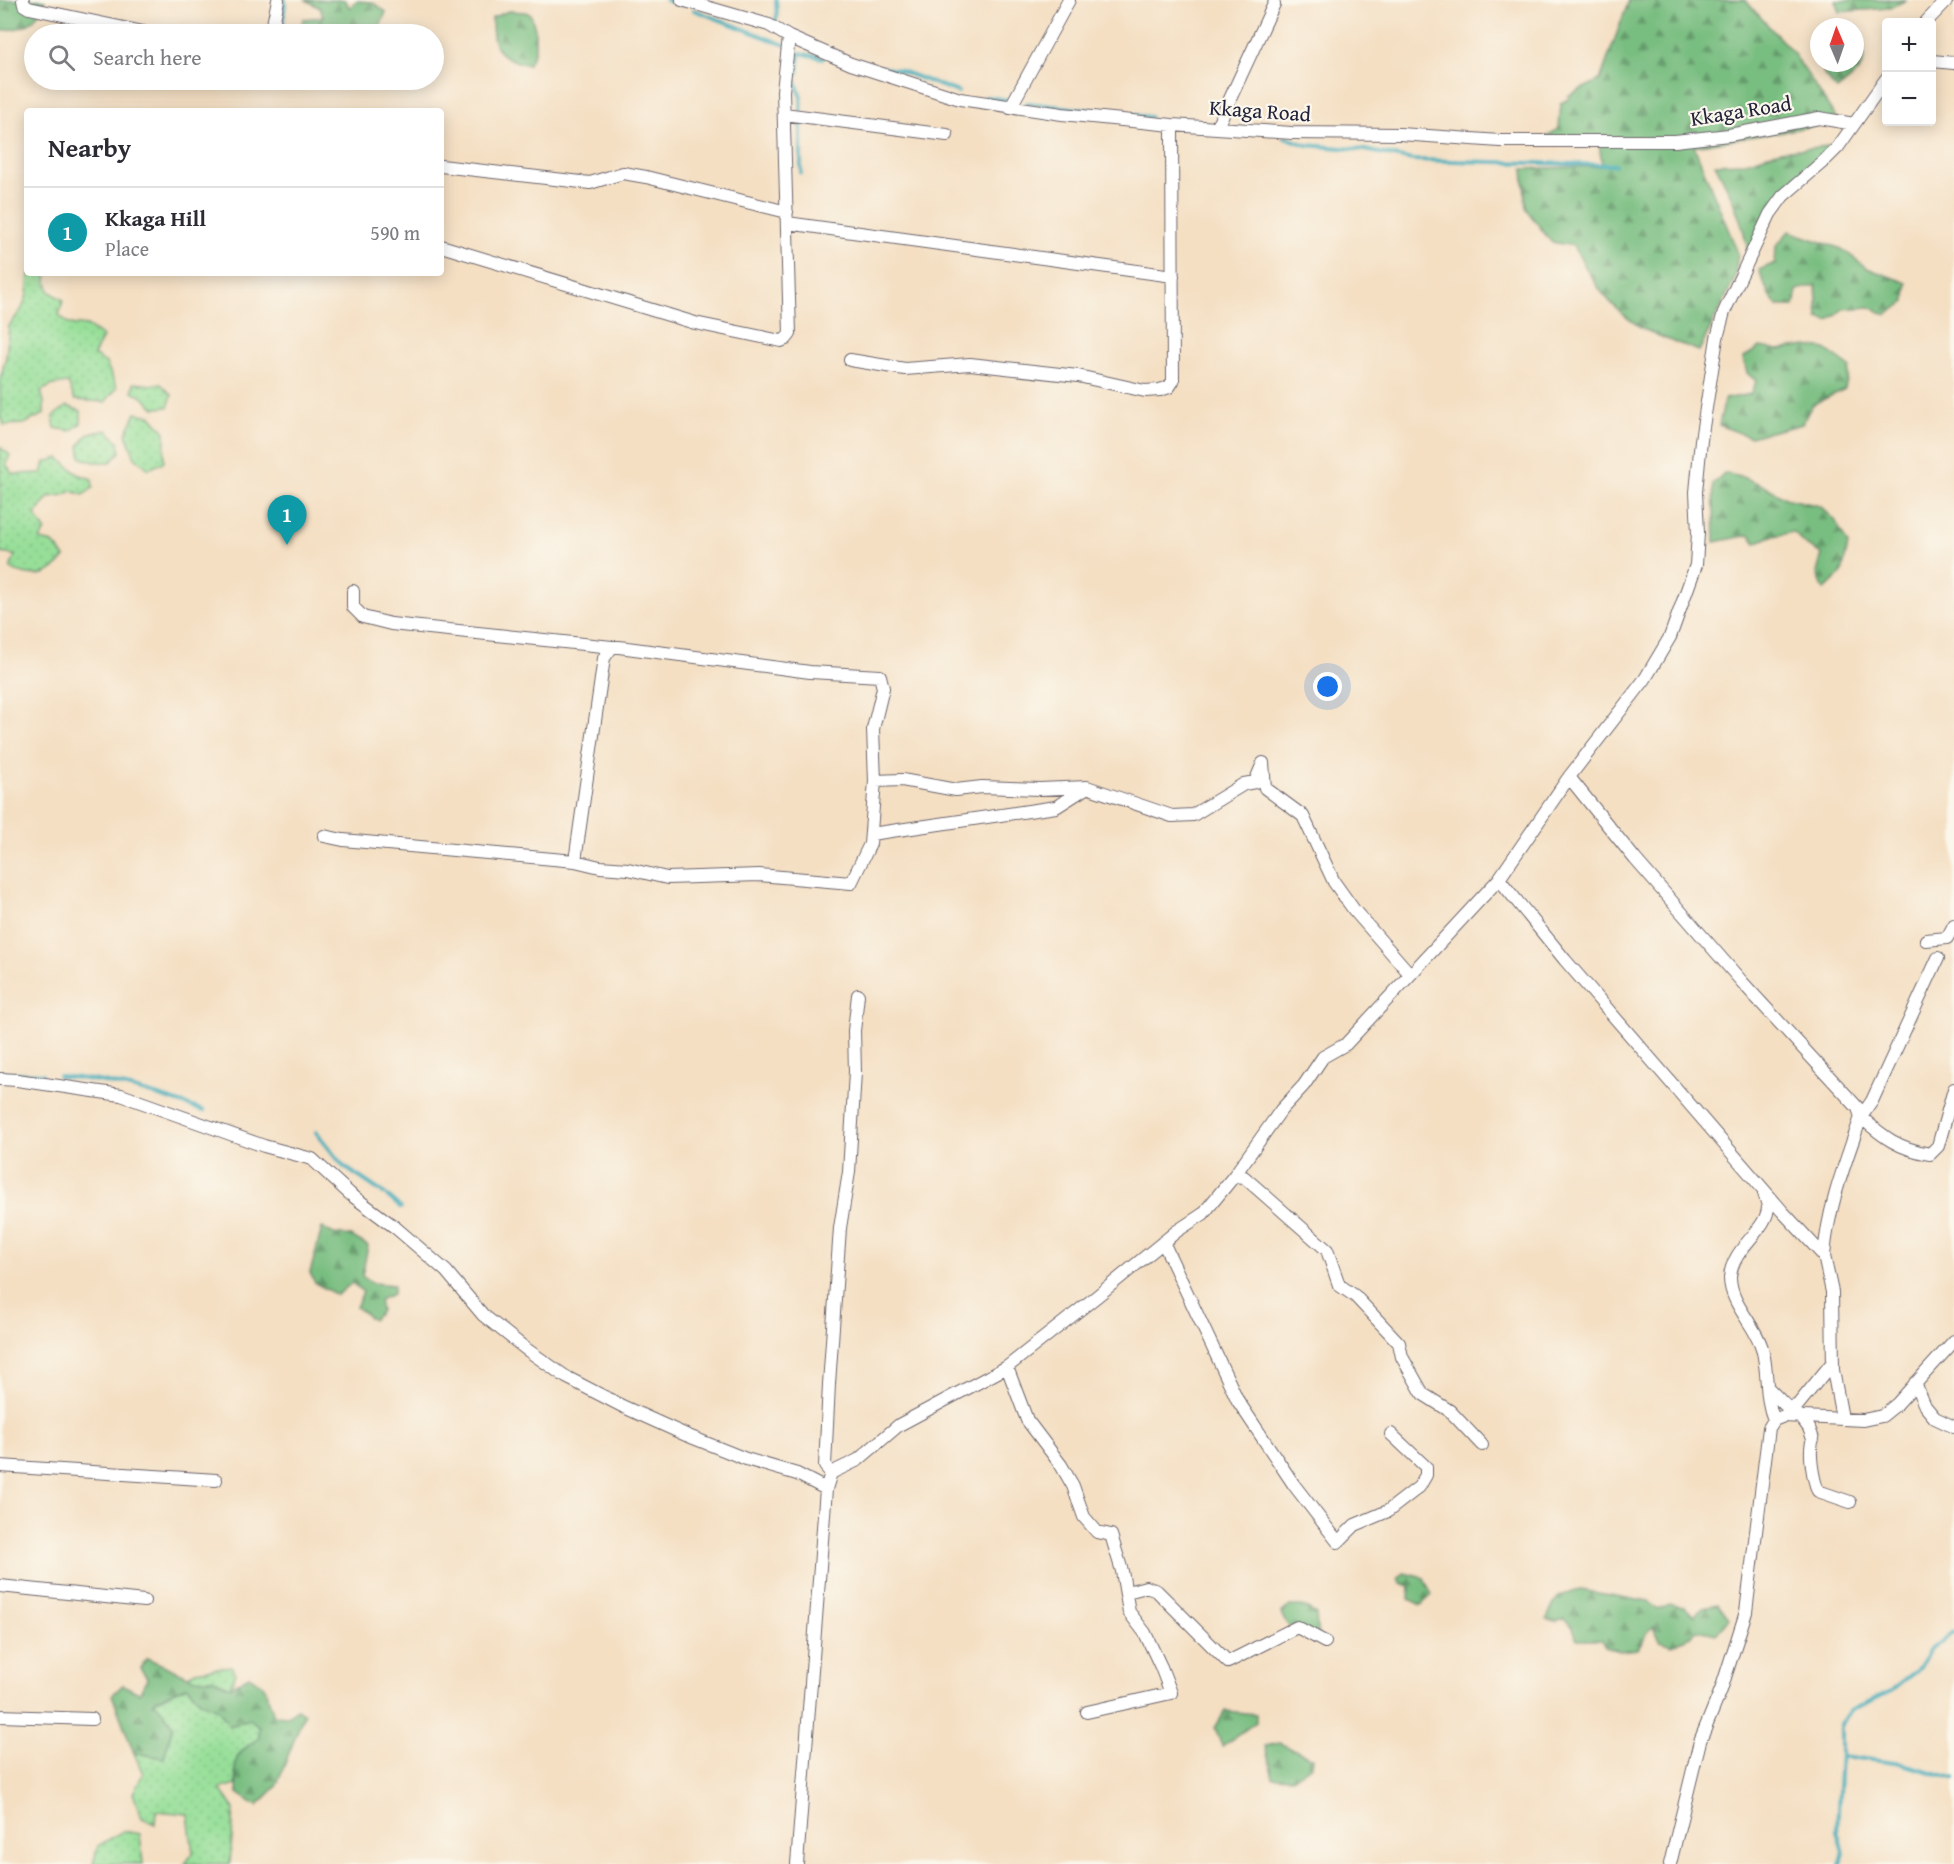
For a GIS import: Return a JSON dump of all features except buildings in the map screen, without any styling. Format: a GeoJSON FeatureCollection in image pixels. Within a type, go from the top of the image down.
{"type":"FeatureCollection","features":[{"type":"Feature","properties":{"kind":"street"},"geometry":{"type":"LineString","coordinates":[[23,0],[24,5],[29,9],[103,24]]}},
{"type":"Feature","properties":{"kind":"street"},"geometry":{"type":"LineString","coordinates":[[273,24],[278,0]]}},
{"type":"Feature","properties":{"kind":"street","name":"Kkaga Road"},"geometry":{"type":"LineString","coordinates":[[682,0],[769,25],[789,37],[851,64],[960,99],[1010,108],[1172,125],[1292,133],[1400,135],[1500,141],[1675,141],[1729,135],[1819,118],[1854,124]]}},
{"type":"Feature","properties":{"kind":"street"},"geometry":{"type":"LineString","coordinates":[[1930,18],[1947,0]]}},
{"type":"Feature","properties":{"kind":"street"},"geometry":{"type":"LineString","coordinates":[[1010,108],[1067,1]]}},
{"type":"Feature","properties":{"kind":"street"},"geometry":{"type":"LineString","coordinates":[[1217,127],[1274,4]]}},
{"type":"Feature","properties":{"kind":"street"},"geometry":{"type":"LineString","coordinates":[[444,247],[695,323],[781,341],[786,339],[790,334],[783,91],[789,37]]}},
{"type":"Feature","properties":{"kind":"street"},"geometry":{"type":"LineString","coordinates":[[1936,61],[1954,63]]}},
{"type":"Feature","properties":{"kind":"street"},"geometry":{"type":"LineString","coordinates":[[797,1864],[826,1489],[831,1473],[858,1460],[899,1425],[1007,1367],[1096,1298],[1163,1242],[1203,1214],[1234,1176],[1281,1110],[1304,1085],[1323,1057],[1346,1044],[1499,879],[1569,777],[1647,676],[1670,637],[1696,565],[1698,532],[1696,492],[1701,440],[1717,338],[1724,312],[1776,205],[1796,183],[1826,160],[1882,86]]}},
{"type":"Feature","properties":{"kind":"street"},"geometry":{"type":"LineString","coordinates":[[784,114],[947,135]]}},
{"type":"Feature","properties":{"kind":"street"},"geometry":{"type":"LineString","coordinates":[[850,360],[905,369],[970,364],[1078,376],[1145,391],[1169,387],[1173,381],[1172,125]]}},
{"type":"Feature","properties":{"kind":"street"},"geometry":{"type":"LineString","coordinates":[[444,166],[590,183],[623,173],[646,177],[787,217],[1173,276]]}},
{"type":"Feature","properties":{"kind":"street"},"geometry":{"type":"LineString","coordinates":[[324,836],[343,840],[575,861],[667,878],[759,875],[851,883],[864,859],[871,834],[875,781],[873,729],[883,688],[880,676],[810,672],[612,647],[391,624],[363,618],[353,607],[353,591]]}},
{"type":"Feature","properties":{"kind":"street"},"geometry":{"type":"LineString","coordinates":[[575,861],[604,658],[612,647]]}},
{"type":"Feature","properties":{"kind":"street"},"geometry":{"type":"LineString","coordinates":[[875,781],[902,780],[956,790],[982,787],[1040,789],[1087,787],[1172,816],[1192,815],[1244,784],[1255,782],[1263,763],[1265,788],[1303,816],[1334,882],[1354,910],[1410,974]]}},
{"type":"Feature","properties":{"kind":"street"},"geometry":{"type":"LineString","coordinates":[[1569,777],[1635,859],[1743,983],[1852,1100],[1861,1117],[1880,1134],[1910,1151],[1930,1154],[1938,1146],[1954,1089]]}},
{"type":"Feature","properties":{"kind":"street"},"geometry":{"type":"LineString","coordinates":[[871,834],[1056,807],[1087,787]]}},
{"type":"Feature","properties":{"kind":"street"},"geometry":{"type":"LineString","coordinates":[[1499,879],[1565,960],[1824,1256]]}},
{"type":"Feature","properties":{"kind":"street"},"geometry":{"type":"LineString","coordinates":[[1926,940],[1947,938],[1954,925]]}},
{"type":"Feature","properties":{"kind":"street"},"geometry":{"type":"LineString","coordinates":[[1842,1418],[1832,1364],[1832,1292],[1824,1256],[1832,1202],[1861,1117],[1872,1101],[1938,958]]}},
{"type":"Feature","properties":{"kind":"street"},"geometry":{"type":"LineString","coordinates":[[831,1473],[825,1466],[829,1384],[840,1228],[849,1172],[855,1072],[854,1031],[858,995]]}},
{"type":"Feature","properties":{"kind":"street"},"geometry":{"type":"LineString","coordinates":[[0,1079],[121,1095],[264,1146],[312,1159],[350,1194],[396,1228],[446,1271],[483,1315],[566,1377],[686,1435],[746,1459],[797,1474],[826,1489]]}},
{"type":"Feature","properties":{"kind":"street"},"geometry":{"type":"LineString","coordinates":[[1234,1176],[1244,1177],[1327,1250],[1339,1285],[1355,1296],[1399,1343],[1402,1357],[1423,1394],[1449,1411],[1482,1445]]}},
{"type":"Feature","properties":{"kind":"street"},"geometry":{"type":"LineString","coordinates":[[1763,1188],[1768,1206],[1765,1220],[1741,1248],[1730,1279],[1735,1299],[1762,1348],[1767,1400],[1774,1420]]}},
{"type":"Feature","properties":{"kind":"street"},"geometry":{"type":"LineString","coordinates":[[1163,1242],[1238,1401],[1294,1485],[1338,1542],[1355,1525],[1388,1511],[1419,1488],[1426,1475],[1426,1467],[1390,1434]]}},
{"type":"Feature","properties":{"kind":"street"},"geometry":{"type":"LineString","coordinates":[[1670,1864],[1700,1741],[1721,1690],[1746,1612],[1769,1428],[1774,1420],[1784,1416],[1863,1420],[1882,1416],[1897,1404],[1954,1341]]}},
{"type":"Feature","properties":{"kind":"street"},"geometry":{"type":"LineString","coordinates":[[1790,1407],[1797,1406],[1832,1364]]}},
{"type":"Feature","properties":{"kind":"street"},"geometry":{"type":"LineString","coordinates":[[1007,1367],[1027,1420],[1061,1465],[1073,1486],[1084,1517],[1097,1532],[1111,1535],[1129,1612],[1145,1633],[1171,1694],[1087,1712]]}},
{"type":"Feature","properties":{"kind":"street"},"geometry":{"type":"LineString","coordinates":[[1915,1383],[1924,1406],[1935,1418],[1954,1427]]}},
{"type":"Feature","properties":{"kind":"street"},"geometry":{"type":"LineString","coordinates":[[1767,1387],[1788,1407],[1802,1416],[1809,1428],[1813,1439],[1811,1445],[1814,1481],[1818,1491],[1850,1502]]}},
{"type":"Feature","properties":{"kind":"street"},"geometry":{"type":"LineString","coordinates":[[0,1466],[216,1480]]}},
{"type":"Feature","properties":{"kind":"street"},"geometry":{"type":"LineString","coordinates":[[0,1586],[144,1601]]}},
{"type":"Feature","properties":{"kind":"street"},"geometry":{"type":"LineString","coordinates":[[1126,1592],[1146,1587],[1158,1591],[1228,1662],[1298,1628],[1325,1642]]}},
{"type":"Feature","properties":{"kind":"street"},"geometry":{"type":"LineString","coordinates":[[0,1716],[92,1719]]}},
{"type":"Feature","properties":{"kind":"green space"},"geometry":{"type":"Polygon","coordinates":[[[0,0],[45,0],[33,21],[24,24],[23,27],[0,31],[0,0]]]}},
{"type":"Feature","properties":{"kind":"green space"},"geometry":{"type":"Polygon","coordinates":[[[306,0],[345,0],[350,8],[356,1],[372,2],[386,12],[381,24],[302,24],[303,19],[323,17],[320,8],[306,0]]]}},
{"type":"Feature","properties":{"kind":"green space"},"geometry":{"type":"Polygon","coordinates":[[[1629,0],[1745,0],[1794,54],[1839,122],[1694,146],[1738,253],[1735,278],[1699,351],[1656,335],[1620,312],[1602,292],[1574,246],[1551,242],[1526,209],[1523,169],[1602,166],[1599,144],[1540,142],[1559,128],[1561,103],[1570,98],[1568,96],[1600,80],[1629,0]]]}},
{"type":"Feature","properties":{"kind":"green space"},"geometry":{"type":"Polygon","coordinates":[[[1836,0],[1907,0],[1889,8],[1840,12],[1836,0]]]}},
{"type":"Feature","properties":{"kind":"green space"},"geometry":{"type":"Polygon","coordinates":[[[508,11],[526,12],[531,15],[535,29],[535,51],[528,65],[509,59],[498,51],[495,45],[492,18],[508,11]]]}},
{"type":"Feature","properties":{"kind":"green space"},"geometry":{"type":"Polygon","coordinates":[[[1823,72],[1858,72],[1837,90],[1823,72]]]}},
{"type":"Feature","properties":{"kind":"green space"},"geometry":{"type":"Polygon","coordinates":[[[1830,146],[1812,171],[1790,188],[1748,254],[1736,208],[1715,164],[1743,163],[1780,151],[1830,146]]]}},
{"type":"Feature","properties":{"kind":"green space"},"geometry":{"type":"Polygon","coordinates":[[[1789,231],[1842,249],[1867,268],[1907,283],[1906,302],[1886,315],[1870,307],[1843,309],[1828,321],[1818,318],[1816,285],[1797,290],[1794,306],[1777,306],[1768,293],[1759,270],[1775,263],[1776,246],[1789,231]]]}},
{"type":"Feature","properties":{"kind":"green space"},"geometry":{"type":"Polygon","coordinates":[[[29,276],[46,276],[49,291],[63,300],[59,315],[69,324],[87,326],[103,337],[94,355],[106,363],[117,388],[105,402],[75,400],[68,383],[53,385],[41,391],[44,414],[24,424],[4,425],[0,416],[0,380],[6,357],[9,326],[22,309],[27,295],[29,276]]]}},
{"type":"Feature","properties":{"kind":"green space"},"geometry":{"type":"Polygon","coordinates":[[[1807,346],[1825,349],[1850,367],[1845,389],[1812,405],[1802,424],[1750,437],[1719,425],[1725,399],[1751,394],[1756,381],[1747,373],[1743,358],[1760,347],[1778,350],[1807,346]]]}},
{"type":"Feature","properties":{"kind":"green space"},"geometry":{"type":"Polygon","coordinates":[[[134,383],[161,384],[172,395],[168,407],[155,408],[141,396],[132,392],[134,383]]]}},
{"type":"Feature","properties":{"kind":"green space"},"geometry":{"type":"Polygon","coordinates":[[[67,406],[81,411],[81,423],[71,431],[55,428],[53,416],[67,406]]]}},
{"type":"Feature","properties":{"kind":"green space"},"geometry":{"type":"Polygon","coordinates":[[[136,413],[151,416],[165,432],[164,462],[149,469],[135,458],[126,434],[136,413]]]}},
{"type":"Feature","properties":{"kind":"green space"},"geometry":{"type":"Polygon","coordinates":[[[107,430],[119,442],[120,452],[111,462],[95,462],[81,458],[79,446],[88,434],[107,430]]]}},
{"type":"Feature","properties":{"kind":"green space"},"geometry":{"type":"Polygon","coordinates":[[[0,447],[10,455],[6,464],[12,474],[42,473],[45,462],[59,458],[78,474],[92,479],[93,488],[83,495],[72,491],[64,495],[49,497],[35,515],[45,530],[40,540],[53,543],[65,557],[47,573],[34,575],[10,569],[15,555],[0,553],[0,447]]]}},
{"type":"Feature","properties":{"kind":"green space"},"geometry":{"type":"Polygon","coordinates":[[[1724,473],[1767,487],[1785,498],[1820,506],[1835,520],[1848,545],[1842,573],[1824,590],[1817,573],[1822,554],[1807,546],[1793,532],[1769,537],[1756,543],[1750,535],[1715,542],[1713,484],[1724,473]]]}},
{"type":"Feature","properties":{"kind":"green space"},"geometry":{"type":"Polygon","coordinates":[[[322,1228],[334,1234],[351,1236],[368,1246],[362,1276],[372,1283],[394,1285],[393,1294],[379,1300],[381,1311],[373,1320],[356,1307],[363,1292],[352,1283],[337,1295],[315,1283],[310,1273],[322,1228]]]}},
{"type":"Feature","properties":{"kind":"green space"},"geometry":{"type":"Polygon","coordinates":[[[1404,1573],[1424,1578],[1432,1595],[1421,1605],[1409,1599],[1410,1586],[1401,1583],[1398,1579],[1404,1573]]]}},
{"type":"Feature","properties":{"kind":"green space"},"geometry":{"type":"Polygon","coordinates":[[[1581,1590],[1649,1602],[1658,1610],[1670,1605],[1685,1607],[1694,1616],[1703,1607],[1718,1604],[1729,1619],[1716,1634],[1698,1630],[1686,1639],[1671,1645],[1660,1641],[1654,1627],[1648,1632],[1638,1649],[1619,1651],[1605,1647],[1601,1640],[1577,1640],[1573,1627],[1564,1619],[1556,1622],[1547,1620],[1558,1598],[1581,1590]]]}},
{"type":"Feature","properties":{"kind":"green space"},"geometry":{"type":"Polygon","coordinates":[[[1290,1606],[1302,1606],[1316,1614],[1318,1639],[1306,1638],[1295,1632],[1287,1623],[1281,1613],[1290,1606]]]}},
{"type":"Feature","properties":{"kind":"green space"},"geometry":{"type":"Polygon","coordinates":[[[147,1658],[195,1679],[213,1679],[230,1687],[249,1676],[264,1686],[274,1715],[288,1716],[297,1709],[304,1714],[276,1787],[257,1806],[238,1793],[235,1767],[243,1750],[259,1738],[259,1726],[249,1719],[230,1726],[218,1709],[201,1702],[187,1686],[154,1701],[173,1725],[164,1758],[134,1753],[112,1695],[123,1685],[139,1693],[148,1679],[140,1668],[147,1658]]]}},
{"type":"Feature","properties":{"kind":"green space"},"geometry":{"type":"Polygon","coordinates":[[[231,1666],[236,1673],[230,1687],[213,1679],[178,1684],[195,1671],[231,1666]]]}},
{"type":"Feature","properties":{"kind":"green space"},"geometry":{"type":"Polygon","coordinates":[[[187,1686],[201,1702],[218,1708],[230,1726],[249,1719],[259,1726],[259,1738],[238,1756],[235,1768],[236,1784],[220,1789],[234,1809],[230,1864],[185,1864],[193,1853],[188,1814],[156,1811],[155,1824],[142,1818],[133,1793],[143,1774],[134,1753],[164,1758],[173,1725],[154,1701],[187,1686]]]}},
{"type":"Feature","properties":{"kind":"green space"},"geometry":{"type":"Polygon","coordinates":[[[1225,1711],[1256,1714],[1256,1722],[1222,1746],[1215,1728],[1225,1711]]]}},
{"type":"Feature","properties":{"kind":"green space"},"geometry":{"type":"Polygon","coordinates":[[[1279,1743],[1313,1758],[1312,1765],[1293,1778],[1273,1777],[1265,1746],[1279,1743]]]}},
{"type":"Feature","properties":{"kind":"green space"},"geometry":{"type":"Polygon","coordinates":[[[123,1831],[140,1834],[143,1864],[93,1864],[98,1846],[123,1831]]]}},
{"type":"Feature","properties":{"kind":"waterway"},"geometry":{"type":"LineString","coordinates":[[283,24],[285,0]]}},
{"type":"Feature","properties":{"kind":"waterway"},"geometry":{"type":"LineString","coordinates":[[666,0],[682,5]]}},
{"type":"Feature","properties":{"kind":"waterway"},"geometry":{"type":"LineString","coordinates":[[774,25],[777,17],[776,0]]}},
{"type":"Feature","properties":{"kind":"waterway"},"geometry":{"type":"LineString","coordinates":[[694,10],[785,45]]}},
{"type":"Feature","properties":{"kind":"waterway"},"geometry":{"type":"LineString","coordinates":[[71,24],[77,23]]}},
{"type":"Feature","properties":{"kind":"waterway"},"geometry":{"type":"LineString","coordinates":[[798,73],[800,53],[823,58]]}},
{"type":"Feature","properties":{"kind":"waterway"},"geometry":{"type":"LineString","coordinates":[[878,67],[898,70],[958,92]]}},
{"type":"Feature","properties":{"kind":"waterway"},"geometry":{"type":"LineString","coordinates":[[791,68],[801,97],[801,173]]}},
{"type":"Feature","properties":{"kind":"waterway"},"geometry":{"type":"LineString","coordinates":[[986,97],[1008,100]]}},
{"type":"Feature","properties":{"kind":"waterway"},"geometry":{"type":"LineString","coordinates":[[1027,103],[1150,117]]}},
{"type":"Feature","properties":{"kind":"waterway"},"geometry":{"type":"LineString","coordinates":[[1285,137],[1306,145],[1365,150],[1413,160],[1615,165]]}},
{"type":"Feature","properties":{"kind":"waterway"},"geometry":{"type":"LineString","coordinates":[[0,1073],[42,1074]]}},
{"type":"Feature","properties":{"kind":"waterway"},"geometry":{"type":"LineString","coordinates":[[59,1076],[133,1089],[204,1111]]}},
{"type":"Feature","properties":{"kind":"waterway"},"geometry":{"type":"LineString","coordinates":[[316,1132],[343,1166],[401,1208]]}},
{"type":"Feature","properties":{"kind":"waterway"},"geometry":{"type":"LineString","coordinates":[[1840,1864],[1843,1852],[1837,1831],[1841,1724],[1850,1711],[1891,1691],[1916,1671],[1929,1651],[1954,1632]]}},
{"type":"Feature","properties":{"kind":"waterway"},"geometry":{"type":"LineString","coordinates":[[1841,1756],[1902,1764],[1954,1778]]}},
{"type":"Feature","properties":{"kind":"place","name":"Kkaga Hill"},"geometry":{"type":"Point","coordinates":[287,545]}}]}
